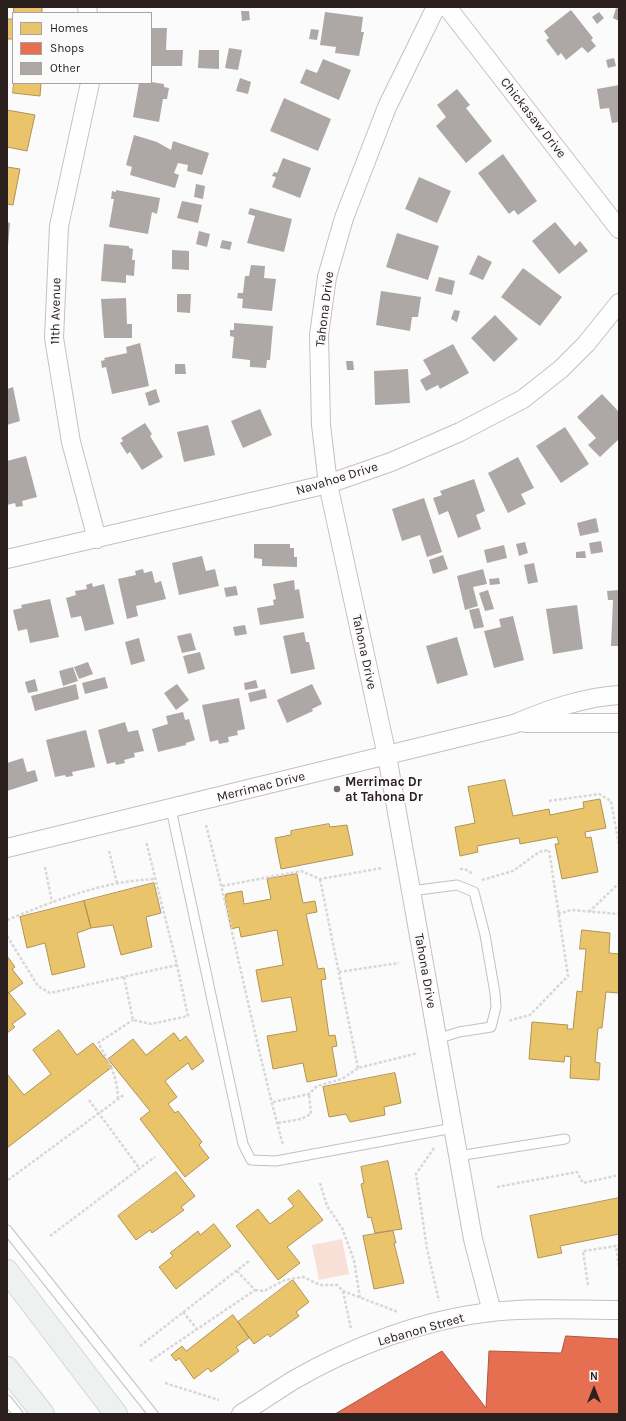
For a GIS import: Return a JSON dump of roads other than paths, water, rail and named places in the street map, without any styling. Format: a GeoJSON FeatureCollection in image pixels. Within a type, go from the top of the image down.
{"type":"FeatureCollection","features":[{"type":"Feature","properties":{"kind":"main road"},"geometry":{"type":"LineString","coordinates":[[7,1271],[116,1414]]}},
{"type":"Feature","properties":{"kind":"main road"},"geometry":{"type":"LineString","coordinates":[[7,1368],[43,1414]]}},
{"type":"Feature","properties":{"kind":"street","name":"Tahona Drive"},"geometry":{"type":"LineString","coordinates":[[436,7],[422,39],[387,107],[344,218],[327,277],[318,335],[321,425],[328,484],[387,756],[472,1239],[492,1312]]}},
{"type":"Feature","properties":{"kind":"street","name":"Chickasaw Drive"},"geometry":{"type":"LineString","coordinates":[[447,7],[619,229]]}},
{"type":"Feature","properties":{"kind":"street","name":"11th Avenue"},"geometry":{"type":"LineString","coordinates":[[90,84],[59,226],[54,338],[71,442],[97,539]]}},
{"type":"Feature","properties":{"kind":"street","name":"Navahoe Drive"},"geometry":{"type":"LineString","coordinates":[[7,559],[328,484],[391,462],[460,432],[523,399],[562,369],[586,344],[619,303]]}},
{"type":"Feature","properties":{"kind":"street","name":"Merrimac Drive"},"geometry":{"type":"LineString","coordinates":[[7,848],[514,724],[550,709],[606,696],[619,695]]}},
{"type":"Feature","properties":{"kind":"street","name":"Merrimac Drive"},"geometry":{"type":"LineString","coordinates":[[514,724],[619,723]]}},
{"type":"Feature","properties":{"kind":"street","name":"Lebanon Street"},"geometry":{"type":"LineString","coordinates":[[241,1414],[292,1381],[326,1363],[360,1348],[444,1320],[492,1312],[619,1310]]}},
{"type":"Feature","properties":{"kind":"lane"},"geometry":{"type":"LineString","coordinates":[[171,809],[243,1144],[251,1160],[276,1161],[453,1128]]}},
{"type":"Feature","properties":{"kind":"lane"},"geometry":{"type":"LineString","coordinates":[[411,891],[457,885],[474,892],[485,935],[496,1007],[491,1026],[459,1032],[437,1039]]}},
{"type":"Feature","properties":{"kind":"lane"},"geometry":{"type":"LineString","coordinates":[[458,1156],[565,1140]]}},
{"type":"Feature","properties":{"kind":"lane"},"geometry":{"type":"LineString","coordinates":[[7,1230],[153,1414]]}},
{"type":"Feature","properties":{"kind":"lane"},"geometry":{"type":"LineString","coordinates":[[7,1400],[18,1414]]}},
{"type":"Feature","properties":{"kind":"place","name":"Merrimac Dr at Tahona Dr"},"geometry":{"type":"Point","coordinates":[337,789]}}]}
